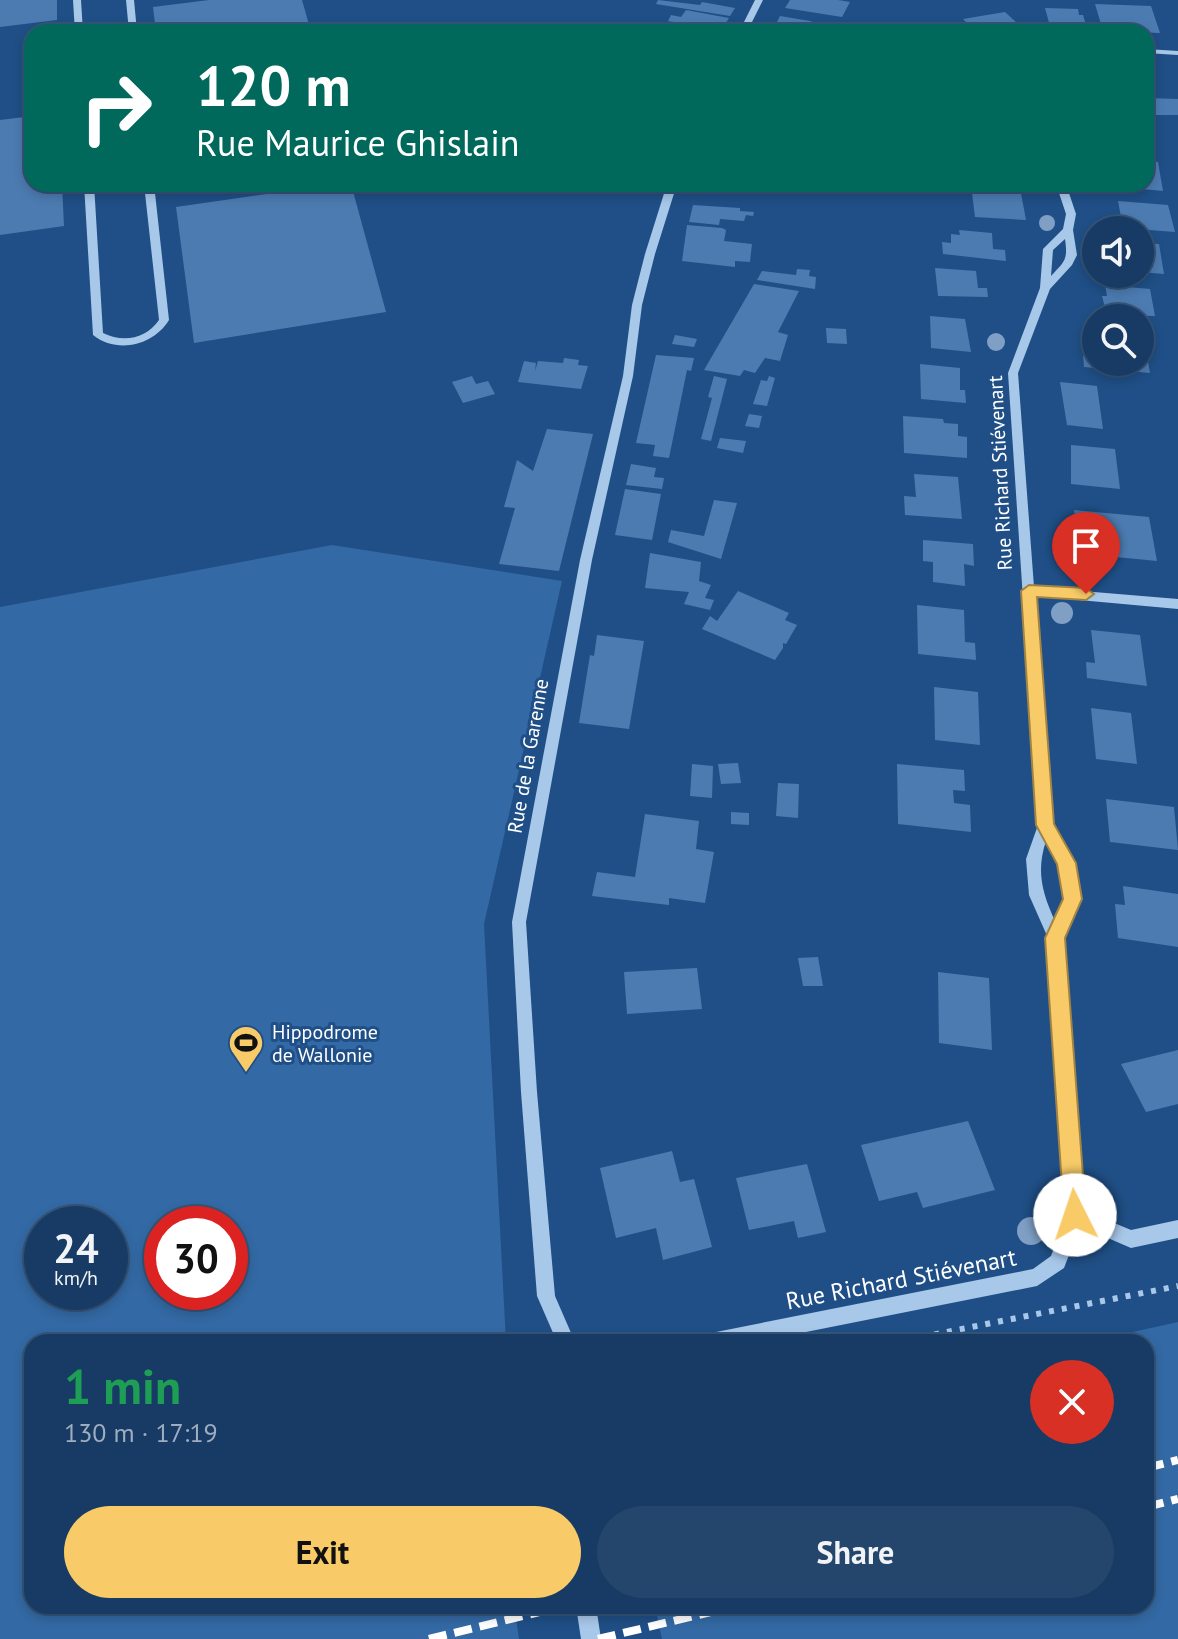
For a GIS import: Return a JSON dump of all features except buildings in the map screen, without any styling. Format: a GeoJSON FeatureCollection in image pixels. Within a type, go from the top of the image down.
{"type":"FeatureCollection","features":[{"type":"Feature","properties":{"kind":"street"},"geometry":{"type":"LineString","coordinates":[[77,0],[78,24]]}},
{"type":"Feature","properties":{"kind":"street"},"geometry":{"type":"LineString","coordinates":[[130,0],[132,24]]}},
{"type":"Feature","properties":{"kind":"street"},"geometry":{"type":"LineString","coordinates":[[747,24],[759,0]]}},
{"type":"Feature","properties":{"kind":"street"},"geometry":{"type":"LineString","coordinates":[[1154,52],[1178,53]]}},
{"type":"Feature","properties":{"kind":"street"},"geometry":{"type":"LineString","coordinates":[[89,192],[98,335],[120,342],[147,337],[159,331],[164,320],[150,192]]}},
{"type":"Feature","properties":{"kind":"street","name":"Rue de la Garenne"},"geometry":{"type":"LineString","coordinates":[[563,1334],[546,1296],[519,922],[586,560],[628,376],[628,360],[644,283],[670,192]]}},
{"type":"Feature","properties":{"kind":"street","name":"Rue Richard Stiévenart"},"geometry":{"type":"LineString","coordinates":[[751,1334],[1037,1277],[1058,1262],[1075,1215],[1055,938],[1036,895],[1033,859],[1045,825],[1013,373],[1045,288],[1069,263],[1072,255],[1068,230],[1071,214],[1064,192]]}},
{"type":"Feature","properties":{"kind":"street"},"geometry":{"type":"LineString","coordinates":[[1045,288],[1048,249],[1068,230]]}},
{"type":"Feature","properties":{"kind":"street"},"geometry":{"type":"LineString","coordinates":[[1029,591],[1178,604]]}},
{"type":"Feature","properties":{"kind":"street","name":"Rue Richard Stiévenart"},"geometry":{"type":"LineString","coordinates":[[1045,825],[1066,863],[1072,899],[1055,938]]}},
{"type":"Feature","properties":{"kind":"street"},"geometry":{"type":"LineString","coordinates":[[1075,1215],[1131,1239],[1178,1229]]}},
{"type":"Feature","properties":{"kind":"street"},"geometry":{"type":"LineString","coordinates":[[587,1614],[591,1639]]}},
{"type":"Feature","properties":{"kind":"path"},"geometry":{"type":"LineString","coordinates":[[936,1334],[1178,1286]]}},
{"type":"Feature","properties":{"kind":"shaded area","name":"Hippodrome de Wallonie"},"geometry":{"type":"Polygon","coordinates":[[[332,545],[562,581],[484,924],[506,1334],[24,1334],[24,1614],[515,1614],[519,1639],[0,1639],[0,607],[332,545]]]}},
{"type":"Feature","properties":{"kind":"shaded area"},"geometry":{"type":"Polygon","coordinates":[[[1178,1322],[1178,1639],[662,1639],[657,1614],[1154,1614],[1154,1334],[1123,1334],[1178,1322]]]}},
{"type":"Feature","properties":{"kind":"railway"},"geometry":{"type":"LineString","coordinates":[[1154,1466],[1178,1460]]}},
{"type":"Feature","properties":{"kind":"railway"},"geometry":{"type":"LineString","coordinates":[[1154,1505],[1178,1499]]}},
{"type":"Feature","properties":{"kind":"railway"},"geometry":{"type":"LineString","coordinates":[[429,1639],[531,1614]]}},
{"type":"Feature","properties":{"kind":"railway"},"geometry":{"type":"LineString","coordinates":[[598,1639],[703,1614]]}},
{"type":"Feature","properties":{"kind":"place","name":"Hippodrome de Wallonie"},"geometry":{"type":"Point","coordinates":[246,1074]}},
{"type":"Feature","properties":{"kind":"route"},"geometry":{"type":"LineString","coordinates":[[1075,1215],[1055,938],[1072,899],[1066,863],[1045,825],[1029,591],[1086,594]]}}]}
